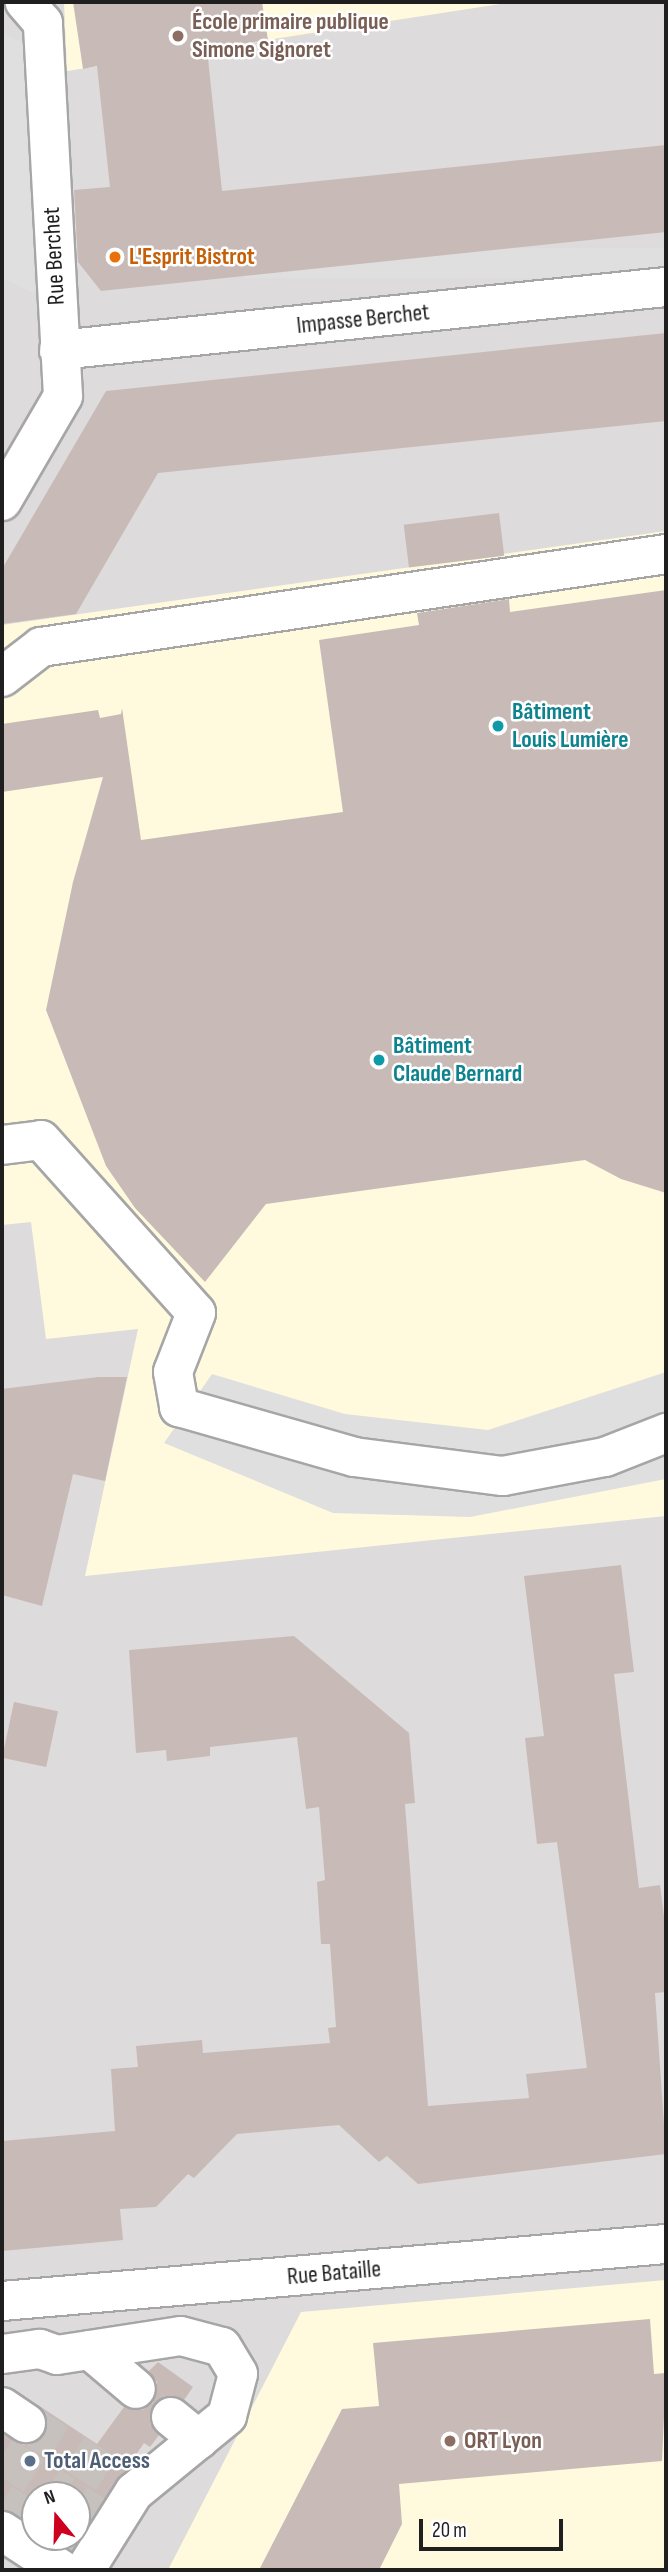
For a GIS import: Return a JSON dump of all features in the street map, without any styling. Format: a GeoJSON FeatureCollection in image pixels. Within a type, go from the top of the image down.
{"type":"FeatureCollection","features":[{"type":"Feature","properties":{"kind":"street","name":"Rue Berchet"},"geometry":{"type":"LineString","coordinates":[[2,501],[63,396],[43,23],[25,2]]}},
{"type":"Feature","properties":{"kind":"street","name":"Impasse Berchet"},"geometry":{"type":"LineString","coordinates":[[59,350],[666,287]]}},
{"type":"Feature","properties":{"kind":"street"},"geometry":{"type":"LineString","coordinates":[[2,677],[41,647],[666,554]]}},
{"type":"Feature","properties":{"kind":"street"},"geometry":{"type":"LineString","coordinates":[[2,1145],[41,1140],[196,1313],[173,1372],[179,1407],[354,1457],[503,1476],[605,1457],[666,1433]]}},
{"type":"Feature","properties":{"kind":"street","name":"Rue Bataille"},"geometry":{"type":"LineString","coordinates":[[17,2300],[666,2244]]}},
{"type":"Feature","properties":{"kind":"street"},"geometry":{"type":"LineString","coordinates":[[2,2531],[78,2563],[126,2486],[185,2428],[228,2416],[236,2395],[239,2374],[222,2347],[181,2336],[57,2355],[22,2352],[17,2300]]}},
{"type":"Feature","properties":{"kind":"street"},"geometry":{"type":"LineString","coordinates":[[90,2350],[136,2389]]}},
{"type":"Feature","properties":{"kind":"shaded area"},"geometry":{"type":"Polygon","coordinates":[[[2,2],[666,2],[666,2570],[2,2570],[2,2]]]}},
{"type":"Feature","properties":{"kind":"shaded area","name":"École primaire publique Simone Signoret"},"geometry":{"type":"Polygon","coordinates":[[[64,2],[513,2],[67,71],[64,2]]]}},
{"type":"Feature","properties":{"kind":"shaded area"},"geometry":{"type":"Polygon","coordinates":[[[2,34],[26,43],[35,294],[2,278],[2,34]]]}},
{"type":"Feature","properties":{"kind":"shaded area"},"geometry":{"type":"Polygon","coordinates":[[[245,248],[666,248],[666,278],[245,278],[245,248]]]}},
{"type":"Feature","properties":{"kind":"shaded area"},"geometry":{"type":"Polygon","coordinates":[[[666,531],[666,1516],[85,1576],[138,1329],[46,1339],[31,1222],[2,1225],[2,625],[666,531]]]}},
{"type":"Feature","properties":{"kind":"shaded area"},"geometry":{"type":"Polygon","coordinates":[[[666,1372],[666,1479],[470,1517],[333,1513],[164,1443],[212,1374],[345,1414],[488,1430],[666,1372]]]}},
{"type":"Feature","properties":{"kind":"shaded area","name":"ORT Lyon"},"geometry":{"type":"Polygon","coordinates":[[[666,2280],[666,2570],[168,2570],[301,2312],[666,2280]]]}},
{"type":"Feature","properties":{"kind":"building"},"geometry":{"type":"Polygon","coordinates":[[[73,2],[262,2],[268,40],[207,49],[222,191],[666,145],[666,232],[101,291],[78,262],[74,190],[110,187],[97,66],[83,69],[73,2]]]}},
{"type":"Feature","properties":{"kind":"building"},"geometry":{"type":"Polygon","coordinates":[[[666,333],[666,421],[158,473],[76,614],[2,624],[2,569],[106,391],[666,333]]]}},
{"type":"Feature","properties":{"kind":"building"},"geometry":{"type":"Polygon","coordinates":[[[499,513],[504,556],[409,567],[404,525],[499,513]]]}},
{"type":"Feature","properties":{"kind":"building","name":"Bâtiment Claude Bernard"},"geometry":{"type":"Polygon","coordinates":[[[666,590],[666,1193],[621,1179],[585,1160],[266,1204],[205,1282],[135,1208],[106,1166],[46,1010],[73,882],[103,777],[2,792],[2,724],[98,710],[100,718],[121,714],[122,708],[141,840],[343,812],[319,640],[419,625],[417,613],[509,599],[510,612],[666,590]]]}},
{"type":"Feature","properties":{"kind":"building"},"geometry":{"type":"Polygon","coordinates":[[[98,1377],[127,1377],[105,1481],[73,1474],[42,1606],[2,1595],[2,1389],[98,1377]]]}},
{"type":"Feature","properties":{"kind":"building"},"geometry":{"type":"Polygon","coordinates":[[[621,1565],[634,1672],[614,1674],[639,1888],[660,1885],[666,1933],[666,1992],[655,1993],[666,2154],[418,2184],[387,2156],[379,2162],[339,2125],[237,2134],[194,2178],[188,2174],[156,2207],[120,2209],[123,2240],[2,2251],[2,2141],[115,2131],[111,2069],[138,2067],[136,2046],[202,2040],[203,2053],[330,2043],[328,2028],[336,2027],[330,1944],[321,1944],[317,1882],[325,1880],[319,1807],[306,1809],[297,1737],[210,1747],[210,1756],[167,1761],[166,1750],[136,1753],[129,1650],[294,1636],[409,1733],[415,1803],[405,1804],[428,2106],[529,2098],[526,2074],[587,2068],[557,1842],[537,1844],[525,1738],[544,1736],[524,1576],[621,1565]]]}},
{"type":"Feature","properties":{"kind":"building"},"geometry":{"type":"Polygon","coordinates":[[[14,1702],[58,1711],[46,1767],[2,1758],[14,1702]]]}},
{"type":"Feature","properties":{"kind":"building"},"geometry":{"type":"Polygon","coordinates":[[[650,2319],[654,2374],[666,2373],[662,2461],[399,2484],[402,2524],[379,2570],[259,2570],[342,2409],[379,2406],[373,2343],[650,2319]]]}},
{"type":"Feature","properties":{"kind":"building"},"geometry":{"type":"Polygon","coordinates":[[[158,2362],[193,2387],[184,2400],[164,2396],[154,2404],[150,2424],[159,2435],[150,2447],[144,2443],[91,2522],[91,2481],[21,2481],[21,2519],[2,2509],[2,2433],[24,2445],[36,2442],[48,2424],[38,2405],[97,2444],[124,2407],[143,2410],[153,2403],[157,2382],[149,2371],[158,2362]]]}},
{"type":"Feature","properties":{"kind":"tunnel"},"geometry":{"type":"LineString","coordinates":[[26,2423],[118,2481]]}},
{"type":"Feature","properties":{"kind":"tunnel"},"geometry":{"type":"LineString","coordinates":[[2,2455],[42,2481]]}},
{"type":"Feature","properties":{"kind":"tunnel"},"geometry":{"type":"LineString","coordinates":[[2,2502],[21,2515]]}},
{"type":"Feature","properties":{"kind":"tunnel"},"geometry":{"type":"LineString","coordinates":[[91,2512],[95,2515]]}},
{"type":"Feature","properties":{"kind":"place","name":"École primaire publique Simone Signoret"},"geometry":{"type":"Point","coordinates":[178,36]}},
{"type":"Feature","properties":{"kind":"place","name":"L'Esprit Bistrot"},"geometry":{"type":"Point","coordinates":[115,257]}},
{"type":"Feature","properties":{"kind":"place","name":"Bâtiment Louis Lumière"},"geometry":{"type":"Point","coordinates":[498,726]}},
{"type":"Feature","properties":{"kind":"place","name":"Bâtiment Claude Bernard"},"geometry":{"type":"Point","coordinates":[379,1060]}},
{"type":"Feature","properties":{"kind":"place","name":"ORT Lyon"},"geometry":{"type":"Point","coordinates":[450,2441]}},
{"type":"Feature","properties":{"kind":"place","name":"Total Access"},"geometry":{"type":"Point","coordinates":[30,2461]}}]}
